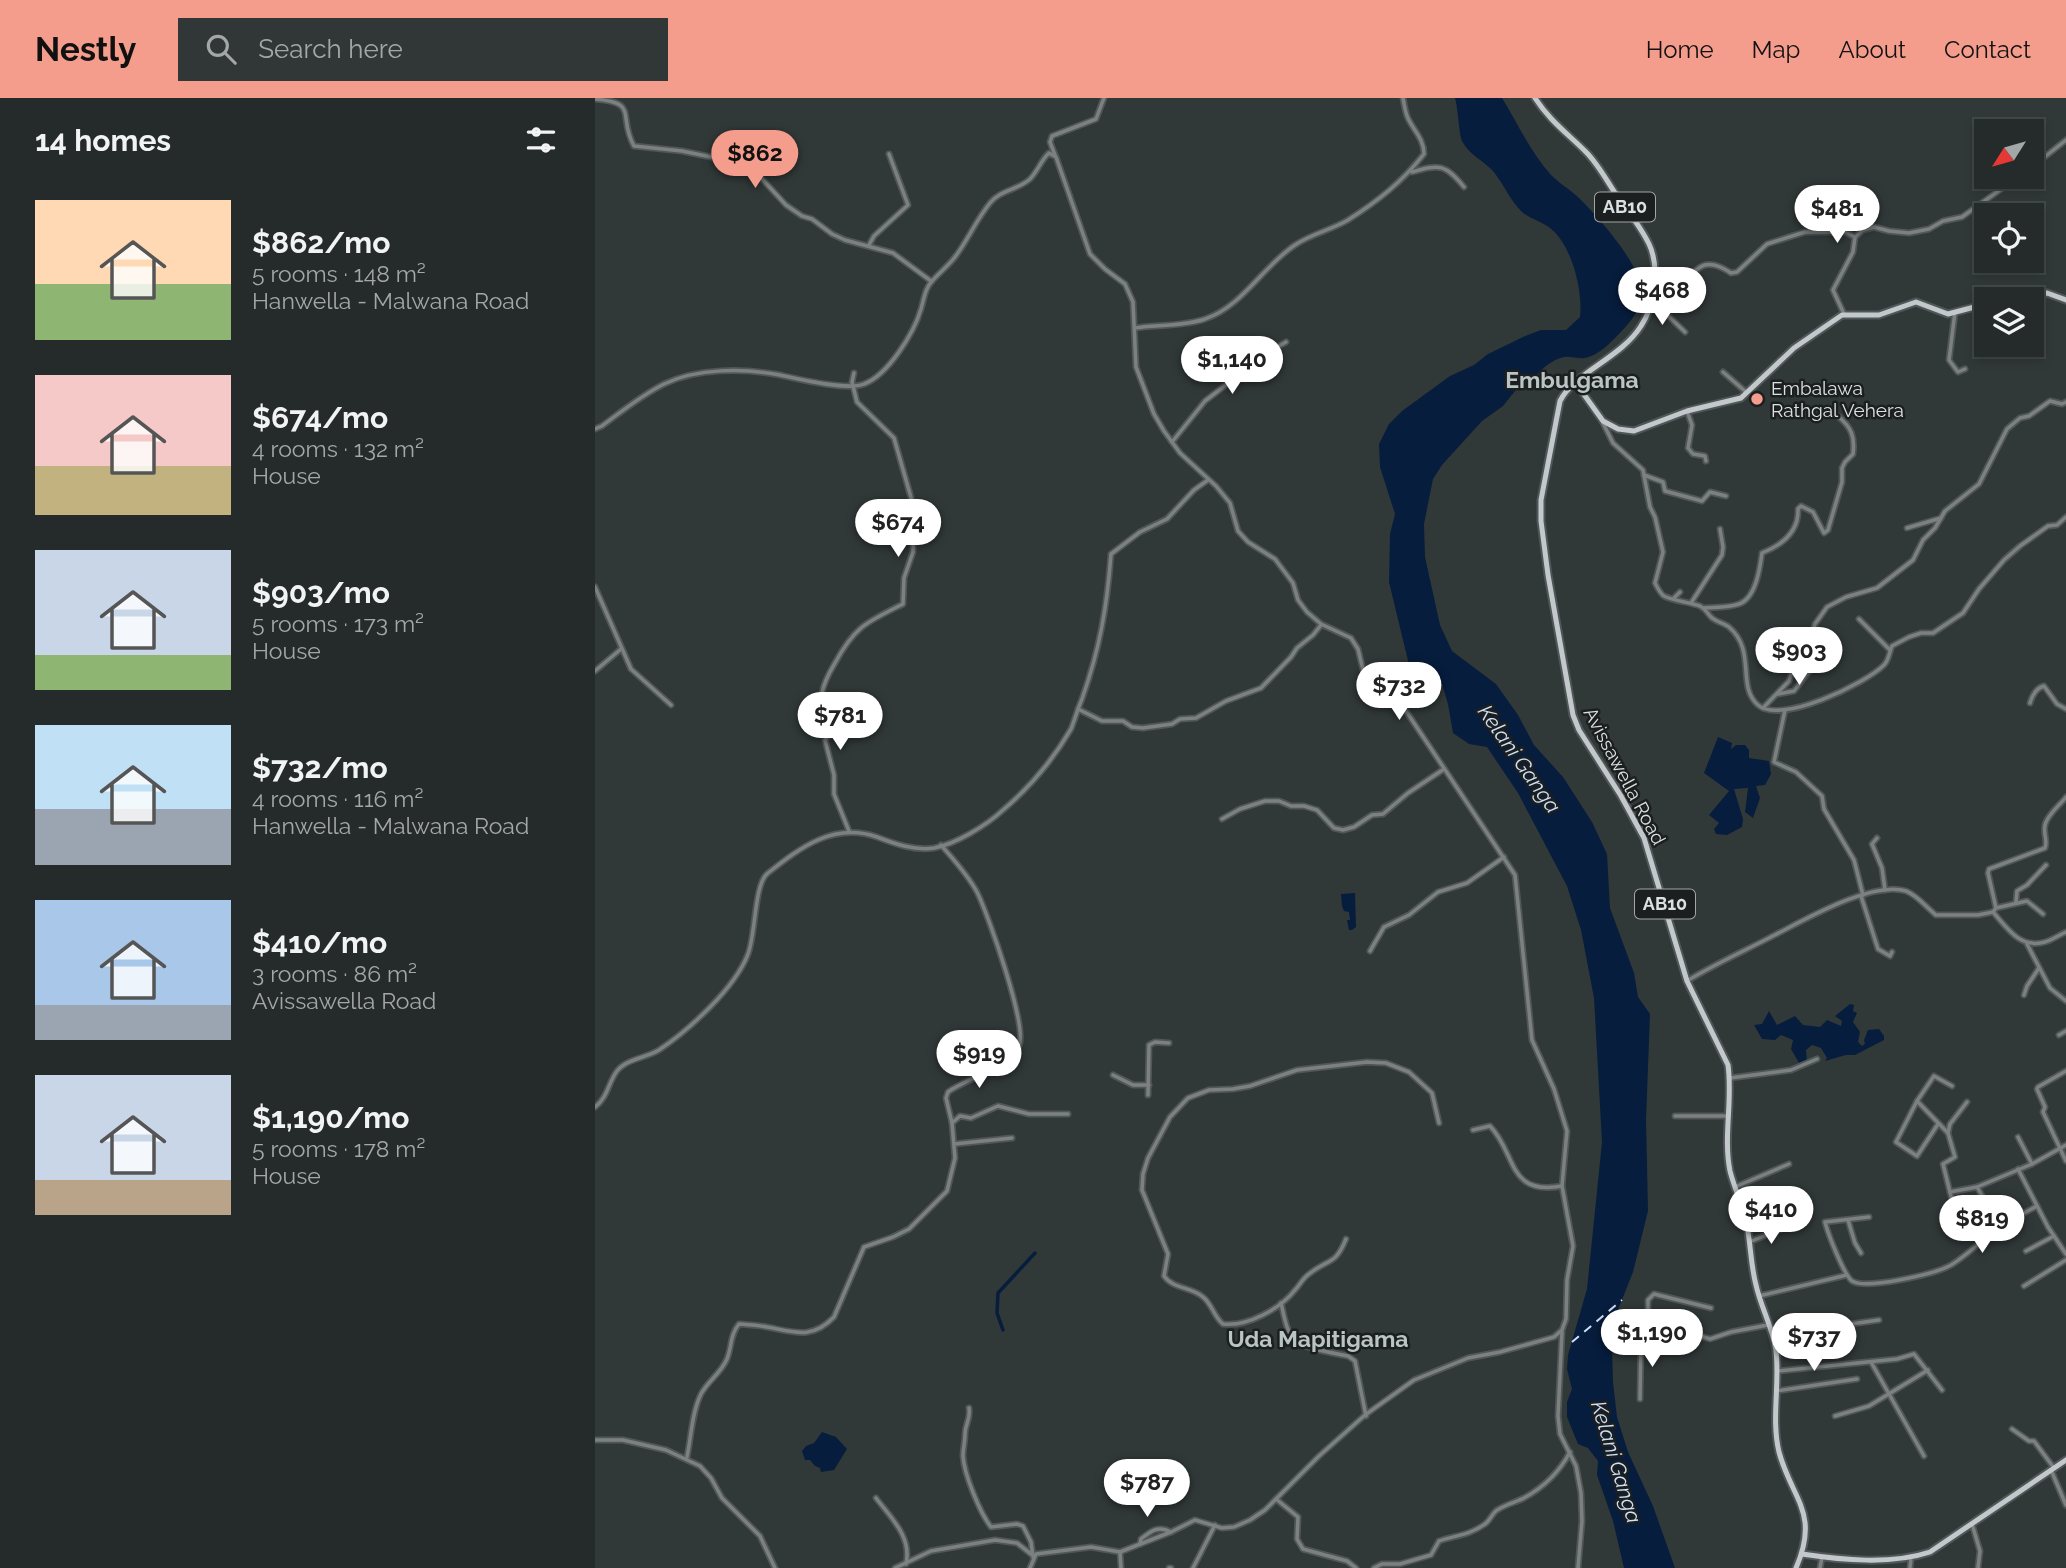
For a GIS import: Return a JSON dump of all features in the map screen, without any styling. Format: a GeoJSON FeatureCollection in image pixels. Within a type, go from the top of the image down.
{"type":"FeatureCollection","features":[{"type":"Feature","properties":{"kind":"main road","name":"Avissawella Road"},"geometry":{"type":"LineString","coordinates":[[1535,98],[1544,113],[1589,157],[1649,244],[1654,260],[1651,304],[1643,324],[1633,337],[1605,362],[1575,382],[1560,401],[1541,500],[1541,521],[1568,698],[1579,730],[1644,838],[1687,981],[1725,1056],[1730,1078],[1728,1156],[1745,1218],[1759,1296],[1773,1335],[1777,1371],[1779,1452],[1804,1512],[1806,1532],[1796,1568]]}},
{"type":"Feature","properties":{"kind":"main road"},"geometry":{"type":"LineString","coordinates":[[2044,294],[2066,300]]}},
{"type":"Feature","properties":{"kind":"main road"},"geometry":{"type":"LineString","coordinates":[[1575,382],[1602,421],[1618,429],[1634,431],[1687,411],[1737,400],[1748,393],[1794,348],[1844,314],[1879,315],[1916,302],[1944,314],[1974,307]]}},
{"type":"Feature","properties":{"kind":"main road"},"geometry":{"type":"LineString","coordinates":[[1802,1554],[1887,1559],[1911,1558],[1930,1552],[2066,1460]]}},
{"type":"Feature","properties":{"kind":"street"},"geometry":{"type":"LineString","coordinates":[[1104,98],[1096,119],[1052,136],[1051,142],[1090,254],[1125,284],[1133,302],[1135,351],[1140,381],[1154,414],[1172,442],[1230,503],[1238,531],[1248,542],[1275,559],[1293,583],[1298,600],[1321,624],[1351,638],[1358,649],[1365,678],[1401,702],[1515,875],[1532,1040],[1554,1089],[1567,1131],[1562,1186],[1573,1246],[1567,1280],[1566,1320],[1562,1330],[1558,1416],[1560,1434],[1576,1466],[1581,1493],[1582,1521],[1578,1568]]}},
{"type":"Feature","properties":{"kind":"street"},"geometry":{"type":"LineString","coordinates":[[1135,328],[1203,320],[1226,309],[1266,268],[1296,244],[1348,220],[1362,208],[1379,200],[1410,172],[1424,154],[1425,149],[1408,118],[1403,98]]}},
{"type":"Feature","properties":{"kind":"street"},"geometry":{"type":"LineString","coordinates":[[595,99],[616,100],[621,103],[626,114],[628,134],[634,146],[740,159],[753,169],[786,205],[801,216],[812,219],[845,240],[893,253],[931,281]]}},
{"type":"Feature","properties":{"kind":"street"},"geometry":{"type":"LineString","coordinates":[[2044,157],[2066,140]]}},
{"type":"Feature","properties":{"kind":"street"},"geometry":{"type":"LineString","coordinates":[[595,429],[652,391],[692,375],[764,373],[796,380],[853,386],[864,384],[908,341],[931,281],[955,257],[989,204],[998,194],[1010,191],[1030,179],[1049,153],[1056,157]]}},
{"type":"Feature","properties":{"kind":"street"},"geometry":{"type":"LineString","coordinates":[[869,245],[874,236],[908,205],[889,154]]}},
{"type":"Feature","properties":{"kind":"street"},"geometry":{"type":"LineString","coordinates":[[1410,172],[1433,166],[1443,167],[1454,174],[1464,187]]}},
{"type":"Feature","properties":{"kind":"street"},"geometry":{"type":"LineString","coordinates":[[1844,314],[1833,290],[1853,252],[1854,237],[1863,230],[1874,227],[1889,232],[1909,233],[1925,230],[1943,221],[1962,217],[2001,189]]}},
{"type":"Feature","properties":{"kind":"street"},"geometry":{"type":"LineString","coordinates":[[1654,285],[1674,292],[1702,265],[1720,266],[1731,273],[1737,272],[1767,244],[1805,232],[1845,232],[1854,237]]}},
{"type":"Feature","properties":{"kind":"street"},"geometry":{"type":"LineString","coordinates":[[1651,304],[1660,308],[1685,332]]}},
{"type":"Feature","properties":{"kind":"street"},"geometry":{"type":"LineString","coordinates":[[1955,312],[1949,360],[1958,372],[1965,369]]}},
{"type":"Feature","properties":{"kind":"street"},"geometry":{"type":"LineString","coordinates":[[1172,442],[1205,401],[1267,353],[1286,342]]}},
{"type":"Feature","properties":{"kind":"street"},"geometry":{"type":"LineString","coordinates":[[1723,372],[1748,393]]}},
{"type":"Feature","properties":{"kind":"street"},"geometry":{"type":"LineString","coordinates":[[849,831],[834,794],[834,775],[825,740],[845,716],[822,693],[823,684],[845,645],[860,628],[903,604],[904,579],[913,552],[914,508],[894,438],[857,402],[853,373]]}},
{"type":"Feature","properties":{"kind":"street"},"geometry":{"type":"LineString","coordinates":[[1763,708],[1789,681],[1794,666],[1811,638],[1815,624],[1828,607],[1846,597],[1877,588],[1913,560],[1923,540],[1952,503],[1979,484],[2007,429],[2050,401],[2061,404],[2066,401]]}},
{"type":"Feature","properties":{"kind":"street"},"geometry":{"type":"LineString","coordinates":[[1687,411],[1692,425],[1688,448],[1693,454],[1705,456],[1706,461]]}},
{"type":"Feature","properties":{"kind":"street"},"geometry":{"type":"LineString","coordinates":[[1602,421],[1613,443],[1641,467],[1644,475],[1663,552],[1655,583],[1663,596],[1704,608],[1738,605],[1744,601],[1758,581],[1762,553],[1783,543],[1793,531],[1801,506],[1813,512],[1824,533],[1828,530],[1842,482],[1842,468],[1853,454],[1853,433],[1838,416]]}},
{"type":"Feature","properties":{"kind":"street"},"geometry":{"type":"LineString","coordinates":[[1644,475],[1663,482],[1665,491],[1685,498],[1702,501],[1710,492],[1726,496]]}},
{"type":"Feature","properties":{"kind":"street"},"geometry":{"type":"LineString","coordinates":[[595,1107],[605,1098],[617,1071],[628,1062],[659,1051],[697,1019],[726,989],[749,953],[758,890],[765,875],[809,843],[842,831],[913,848],[935,848],[988,824],[1016,799],[1072,727],[1103,630],[1111,554],[1140,532],[1167,519],[1194,490],[1208,480]]}},
{"type":"Feature","properties":{"kind":"street"},"geometry":{"type":"LineString","coordinates":[[1704,608],[1713,619],[1723,623],[1739,637],[1745,649],[1752,697],[1763,708],[1785,710],[1827,700],[1878,671],[1887,662],[1890,650],[1899,641],[1921,633],[1933,633],[1962,613],[1979,589],[2020,545],[2048,526],[2057,525],[2066,517]]}},
{"type":"Feature","properties":{"kind":"street"},"geometry":{"type":"LineString","coordinates":[[1906,528],[1941,518]]}},
{"type":"Feature","properties":{"kind":"street"},"geometry":{"type":"LineString","coordinates":[[1691,603],[1722,555],[1720,529]]}},
{"type":"Feature","properties":{"kind":"street"},"geometry":{"type":"LineString","coordinates":[[595,587],[621,649],[636,676],[671,705]]}},
{"type":"Feature","properties":{"kind":"street"},"geometry":{"type":"LineString","coordinates":[[1674,598],[1680,592]]}},
{"type":"Feature","properties":{"kind":"street"},"geometry":{"type":"LineString","coordinates":[[1859,619],[1890,650]]}},
{"type":"Feature","properties":{"kind":"street"},"geometry":{"type":"LineString","coordinates":[[1078,709],[1102,720],[1122,721],[1143,729],[1172,724],[1180,719],[1196,718],[1226,701],[1261,688],[1321,624]]}},
{"type":"Feature","properties":{"kind":"street"},"geometry":{"type":"LineString","coordinates":[[595,671],[621,649]]}},
{"type":"Feature","properties":{"kind":"street"},"geometry":{"type":"LineString","coordinates":[[1776,694],[1794,691],[1812,668],[1815,659],[1827,652]]}},
{"type":"Feature","properties":{"kind":"street"},"geometry":{"type":"LineString","coordinates":[[2030,703],[2034,693],[2044,686],[2057,704],[2066,709]]}},
{"type":"Feature","properties":{"kind":"street"},"geometry":{"type":"LineString","coordinates":[[1785,710],[1774,762],[1796,772],[1822,796],[1824,809],[1854,860],[1878,949],[1889,956],[1892,952]]}},
{"type":"Feature","properties":{"kind":"street"},"geometry":{"type":"LineString","coordinates":[[1222,819],[1240,808],[1265,801],[1279,801],[1317,810],[1334,828],[1343,830],[1354,827],[1372,815],[1383,814],[1444,769]]}},
{"type":"Feature","properties":{"kind":"street"},"geometry":{"type":"LineString","coordinates":[[2066,797],[2045,822],[2045,848],[1989,869],[1987,873],[1994,910],[2017,938],[2027,944],[2050,988],[2066,1001]]}},
{"type":"Feature","properties":{"kind":"street"},"geometry":{"type":"LineString","coordinates":[[1877,838],[1872,844],[1882,868],[1885,890]]}},
{"type":"Feature","properties":{"kind":"street"},"geometry":{"type":"LineString","coordinates":[[687,1458],[698,1402],[702,1392],[716,1377],[727,1359],[733,1331],[739,1324],[768,1327],[792,1334],[816,1331],[826,1326],[834,1317],[864,1247],[909,1229],[947,1191],[955,1158],[952,1123],[946,1098],[948,1092],[988,1073],[1015,1051],[1021,1037],[1017,1010],[998,946],[976,891],[959,865],[941,845]]}},
{"type":"Feature","properties":{"kind":"street"},"geometry":{"type":"LineString","coordinates":[[1370,951],[1384,927],[1409,915],[1438,892],[1467,883],[1504,857]]}},
{"type":"Feature","properties":{"kind":"street"},"geometry":{"type":"LineString","coordinates":[[2016,902],[2017,891],[2027,885],[2046,865]]}},
{"type":"Feature","properties":{"kind":"street"},"geometry":{"type":"LineString","coordinates":[[1687,981],[1818,912],[1862,895],[1885,890],[1912,894],[1936,915],[1956,916],[2027,901],[2043,914]]}},
{"type":"Feature","properties":{"kind":"street"},"geometry":{"type":"LineString","coordinates":[[2027,944],[2043,943],[2066,932]]}},
{"type":"Feature","properties":{"kind":"street"},"geometry":{"type":"LineString","coordinates":[[2024,995],[2039,968]]}},
{"type":"Feature","properties":{"kind":"street"},"geometry":{"type":"LineString","coordinates":[[2059,1035],[2066,1031]]}},
{"type":"Feature","properties":{"kind":"street"},"geometry":{"type":"LineString","coordinates":[[1148,1095],[1149,1045],[1155,1042],[1169,1043]]}},
{"type":"Feature","properties":{"kind":"street"},"geometry":{"type":"LineString","coordinates":[[1730,1078],[1791,1070],[1817,1059]]}},
{"type":"Feature","properties":{"kind":"street"},"geometry":{"type":"LineString","coordinates":[[1346,1238],[1339,1255],[1309,1273],[1281,1303],[1256,1318],[1231,1325],[1223,1324],[1207,1299],[1168,1282],[1164,1276],[1168,1254],[1142,1190],[1143,1174],[1165,1127],[1188,1098],[1209,1090],[1249,1086],[1297,1070],[1367,1062],[1386,1063],[1409,1072],[1432,1093],[1439,1122]]}},
{"type":"Feature","properties":{"kind":"street"},"geometry":{"type":"LineString","coordinates":[[2066,1071],[2037,1089],[2045,1107],[2043,1111],[2066,1161]]}},
{"type":"Feature","properties":{"kind":"street"},"geometry":{"type":"LineString","coordinates":[[1113,1075],[1133,1085],[1149,1085]]}},
{"type":"Feature","properties":{"kind":"street"},"geometry":{"type":"LineString","coordinates":[[1938,1124],[1917,1156],[1897,1144],[1896,1138],[1934,1076],[1952,1086]]}},
{"type":"Feature","properties":{"kind":"street"},"geometry":{"type":"LineString","coordinates":[[1917,1101],[1948,1133]]}},
{"type":"Feature","properties":{"kind":"street"},"geometry":{"type":"LineString","coordinates":[[1955,1213],[1943,1163],[1955,1157],[1948,1133],[1950,1124],[1967,1102]]}},
{"type":"Feature","properties":{"kind":"street"},"geometry":{"type":"LineString","coordinates":[[952,1123],[960,1116],[971,1118],[999,1106],[1030,1114],[1068,1114]]}},
{"type":"Feature","properties":{"kind":"street"},"geometry":{"type":"LineString","coordinates":[[1675,1116],[1729,1116]]}},
{"type":"Feature","properties":{"kind":"street"},"geometry":{"type":"LineString","coordinates":[[1473,1130],[1490,1126],[1496,1132],[1513,1168],[1533,1187],[1543,1189],[1562,1186]]}},
{"type":"Feature","properties":{"kind":"street"},"geometry":{"type":"LineString","coordinates":[[2018,1137],[2032,1164]]}},
{"type":"Feature","properties":{"kind":"street"},"geometry":{"type":"LineString","coordinates":[[954,1144],[1012,1138]]}},
{"type":"Feature","properties":{"kind":"street"},"geometry":{"type":"LineString","coordinates":[[1950,1192],[1977,1187],[2032,1164],[2066,1145]]}},
{"type":"Feature","properties":{"kind":"street"},"geometry":{"type":"LineString","coordinates":[[1735,1187],[1789,1164]]}},
{"type":"Feature","properties":{"kind":"street"},"geometry":{"type":"LineString","coordinates":[[2018,1169],[2036,1206],[2066,1254]]}},
{"type":"Feature","properties":{"kind":"street"},"geometry":{"type":"LineString","coordinates":[[1977,1187],[1989,1209],[1989,1232]]}},
{"type":"Feature","properties":{"kind":"street"},"geometry":{"type":"LineString","coordinates":[[1869,1217],[1825,1222],[1831,1243],[1847,1275],[1859,1284],[1913,1278],[1949,1267],[1989,1232],[2036,1206]]}},
{"type":"Feature","properties":{"kind":"street"},"geometry":{"type":"LineString","coordinates":[[1848,1220],[1861,1253]]}},
{"type":"Feature","properties":{"kind":"street"},"geometry":{"type":"LineString","coordinates":[[1749,1242],[1784,1228]]}},
{"type":"Feature","properties":{"kind":"street"},"geometry":{"type":"LineString","coordinates":[[2026,1251],[2054,1236]]}},
{"type":"Feature","properties":{"kind":"street"},"geometry":{"type":"LineString","coordinates":[[2024,1286],[2066,1260]]}},
{"type":"Feature","properties":{"kind":"street"},"geometry":{"type":"LineString","coordinates":[[1759,1296],[1847,1275]]}},
{"type":"Feature","properties":{"kind":"street"},"geometry":{"type":"LineString","coordinates":[[1648,1332],[1647,1308],[1651,1295],[1711,1308]]}},
{"type":"Feature","properties":{"kind":"street"},"geometry":{"type":"LineString","coordinates":[[1281,1303],[1286,1325],[1294,1340],[1302,1345],[1349,1356],[1355,1361],[1366,1416]]}},
{"type":"Feature","properties":{"kind":"street"},"geometry":{"type":"LineString","coordinates":[[1773,1335],[1878,1320]]}},
{"type":"Feature","properties":{"kind":"street"},"geometry":{"type":"LineString","coordinates":[[1640,1399],[1641,1338],[1648,1332],[1681,1330],[1710,1339],[1770,1325]]}},
{"type":"Feature","properties":{"kind":"street"},"geometry":{"type":"LineString","coordinates":[[1033,1557],[1043,1552],[1091,1546],[1120,1552],[1195,1520],[1222,1528],[1234,1527],[1250,1520],[1276,1499],[1319,1456],[1414,1380],[1450,1363],[1554,1337],[1562,1330]]}},
{"type":"Feature","properties":{"kind":"street"},"geometry":{"type":"LineString","coordinates":[[1777,1371],[1871,1362],[1915,1354],[1942,1390]]}},
{"type":"Feature","properties":{"kind":"street"},"geometry":{"type":"LineString","coordinates":[[1871,1362],[1924,1455]]}},
{"type":"Feature","properties":{"kind":"street"},"geometry":{"type":"LineString","coordinates":[[1835,1416],[1869,1406],[1928,1370]]}},
{"type":"Feature","properties":{"kind":"street"},"geometry":{"type":"LineString","coordinates":[[1776,1391],[1857,1379]]}},
{"type":"Feature","properties":{"kind":"street"},"geometry":{"type":"LineString","coordinates":[[969,1408],[971,1417],[965,1430],[963,1455],[977,1499],[991,1527],[1017,1524],[1023,1526],[1031,1542],[1033,1557],[1030,1568]]}},
{"type":"Feature","properties":{"kind":"street"},"geometry":{"type":"LineString","coordinates":[[2013,1429],[2029,1441],[2034,1441],[2052,1469],[2066,1505]]}},
{"type":"Feature","properties":{"kind":"street"},"geometry":{"type":"LineString","coordinates":[[595,1440],[623,1440],[687,1458],[700,1466],[711,1478],[722,1498],[760,1536],[775,1568]]}},
{"type":"Feature","properties":{"kind":"street"},"geometry":{"type":"LineString","coordinates":[[1374,1568],[1382,1564],[1400,1564],[1431,1555],[1439,1541],[1461,1537],[1488,1522],[1500,1508],[1527,1497],[1543,1485],[1562,1467],[1570,1452]]}},
{"type":"Feature","properties":{"kind":"street"},"geometry":{"type":"LineString","coordinates":[[876,1499],[899,1528],[909,1549],[906,1564]]}},
{"type":"Feature","properties":{"kind":"street"},"geometry":{"type":"LineString","coordinates":[[1276,1499],[1298,1517],[1297,1539],[1303,1549],[1337,1558],[1356,1568]]}},
{"type":"Feature","properties":{"kind":"street"},"geometry":{"type":"LineString","coordinates":[[1972,1524],[1980,1551],[1978,1568]]}},
{"type":"Feature","properties":{"kind":"street"},"geometry":{"type":"LineString","coordinates":[[1193,1568],[1215,1525]]}},
{"type":"Feature","properties":{"kind":"street"},"geometry":{"type":"LineString","coordinates":[[1140,1544],[1141,1539],[1153,1530],[1159,1528],[1171,1532]]}},
{"type":"Feature","properties":{"kind":"street"},"geometry":{"type":"LineString","coordinates":[[895,1568],[931,1551],[995,1540],[1017,1543],[1033,1557]]}},
{"type":"Feature","properties":{"kind":"street"},"geometry":{"type":"LineString","coordinates":[[1120,1552],[1121,1568]]}},
{"type":"Feature","properties":{"kind":"street"},"geometry":{"type":"LineString","coordinates":[[1820,1568],[1822,1557]]}},
{"type":"Feature","properties":{"kind":"street"},"geometry":{"type":"LineString","coordinates":[[1839,1568],[1840,1558]]}},
{"type":"Feature","properties":{"kind":"street"},"geometry":{"type":"LineString","coordinates":[[1910,1568],[1911,1558]]}},
{"type":"Feature","properties":{"kind":"street"},"geometry":{"type":"LineString","coordinates":[[1861,1568],[1862,1559]]}},
{"type":"Feature","properties":{"kind":"street"},"geometry":{"type":"LineString","coordinates":[[1886,1568],[1887,1559]]}},
{"type":"Feature","properties":{"kind":"water","name":"Kelani Ganga"},"geometry":{"type":"Polygon","coordinates":[[[1455,98],[1502,98],[1544,166],[1580,199],[1620,245],[1637,273],[1641,286],[1642,297],[1635,314],[1606,347],[1589,357],[1564,357],[1549,363],[1532,383],[1519,386],[1503,406],[1482,421],[1442,465],[1433,479],[1424,524],[1425,557],[1440,625],[1452,651],[1496,684],[1518,715],[1534,745],[1563,777],[1592,822],[1607,854],[1610,908],[1634,973],[1638,997],[1650,1014],[1646,1120],[1648,1211],[1633,1272],[1616,1315],[1612,1347],[1613,1382],[1617,1417],[1628,1452],[1653,1506],[1675,1568],[1624,1568],[1613,1521],[1597,1475],[1598,1461],[1588,1448],[1578,1444],[1567,1417],[1567,1402],[1572,1389],[1567,1369],[1568,1355],[1587,1289],[1602,1142],[1594,998],[1581,930],[1567,886],[1518,793],[1487,747],[1469,744],[1453,733],[1442,684],[1416,669],[1410,669],[1389,582],[1390,534],[1395,514],[1380,467],[1379,444],[1389,424],[1402,411],[1450,376],[1474,365],[1488,354],[1541,330],[1566,330],[1580,317],[1578,282],[1564,245],[1550,228],[1521,211],[1493,171],[1465,146],[1461,138],[1455,98]]]}},
{"type":"Feature","properties":{"kind":"water"},"geometry":{"type":"Polygon","coordinates":[[[1718,737],[1732,743],[1731,749],[1736,745],[1745,745],[1749,750],[1749,758],[1769,761],[1771,774],[1765,785],[1756,786],[1760,798],[1753,818],[1745,812],[1748,788],[1734,789],[1743,819],[1742,827],[1727,835],[1716,834],[1714,829],[1719,823],[1709,815],[1729,791],[1704,773],[1718,737]]]}},
{"type":"Feature","properties":{"kind":"water"},"geometry":{"type":"Polygon","coordinates":[[[1355,893],[1356,927],[1349,930],[1349,912],[1344,911],[1341,894],[1355,893]]]}},
{"type":"Feature","properties":{"kind":"water"},"geometry":{"type":"Polygon","coordinates":[[[1850,1004],[1854,1005],[1853,1011],[1857,1013],[1853,1022],[1860,1032],[1858,1042],[1862,1046],[1865,1044],[1868,1030],[1879,1029],[1884,1036],[1884,1040],[1855,1055],[1825,1061],[1827,1058],[1821,1048],[1812,1045],[1806,1050],[1807,1062],[1799,1063],[1791,1049],[1793,1040],[1781,1035],[1775,1040],[1762,1039],[1754,1025],[1762,1024],[1769,1011],[1777,1025],[1795,1016],[1803,1025],[1820,1027],[1827,1020],[1841,1026],[1842,1021],[1835,1016],[1850,1004]]]}},
{"type":"Feature","properties":{"kind":"water"},"geometry":{"type":"Polygon","coordinates":[[[822,1432],[836,1437],[847,1449],[834,1470],[821,1472],[810,1460],[805,1460],[802,1451],[814,1443],[822,1432]]]}},
{"type":"Feature","properties":{"kind":"waterway"},"geometry":{"type":"LineString","coordinates":[[1640,280],[1667,274]]}},
{"type":"Feature","properties":{"kind":"waterway"},"geometry":{"type":"LineString","coordinates":[[1003,1330],[997,1313],[998,1293],[1035,1253]]}},
{"type":"Feature","properties":{"kind":"ferry route"},"geometry":{"type":"LineString","coordinates":[[1572,1342],[1622,1300]]}},
{"type":"Feature","properties":{"kind":"place","name":"Embalawa Rathgal Vehera"},"geometry":{"type":"Point","coordinates":[1757,399]}},
{"type":"Feature","properties":{"kind":"district","name":"Embulgama"},"geometry":{"type":"Point","coordinates":[1572,380]}},
{"type":"Feature","properties":{"kind":"district","name":"Uda Mapitigama"},"geometry":{"type":"Point","coordinates":[1318,1339]}}]}
